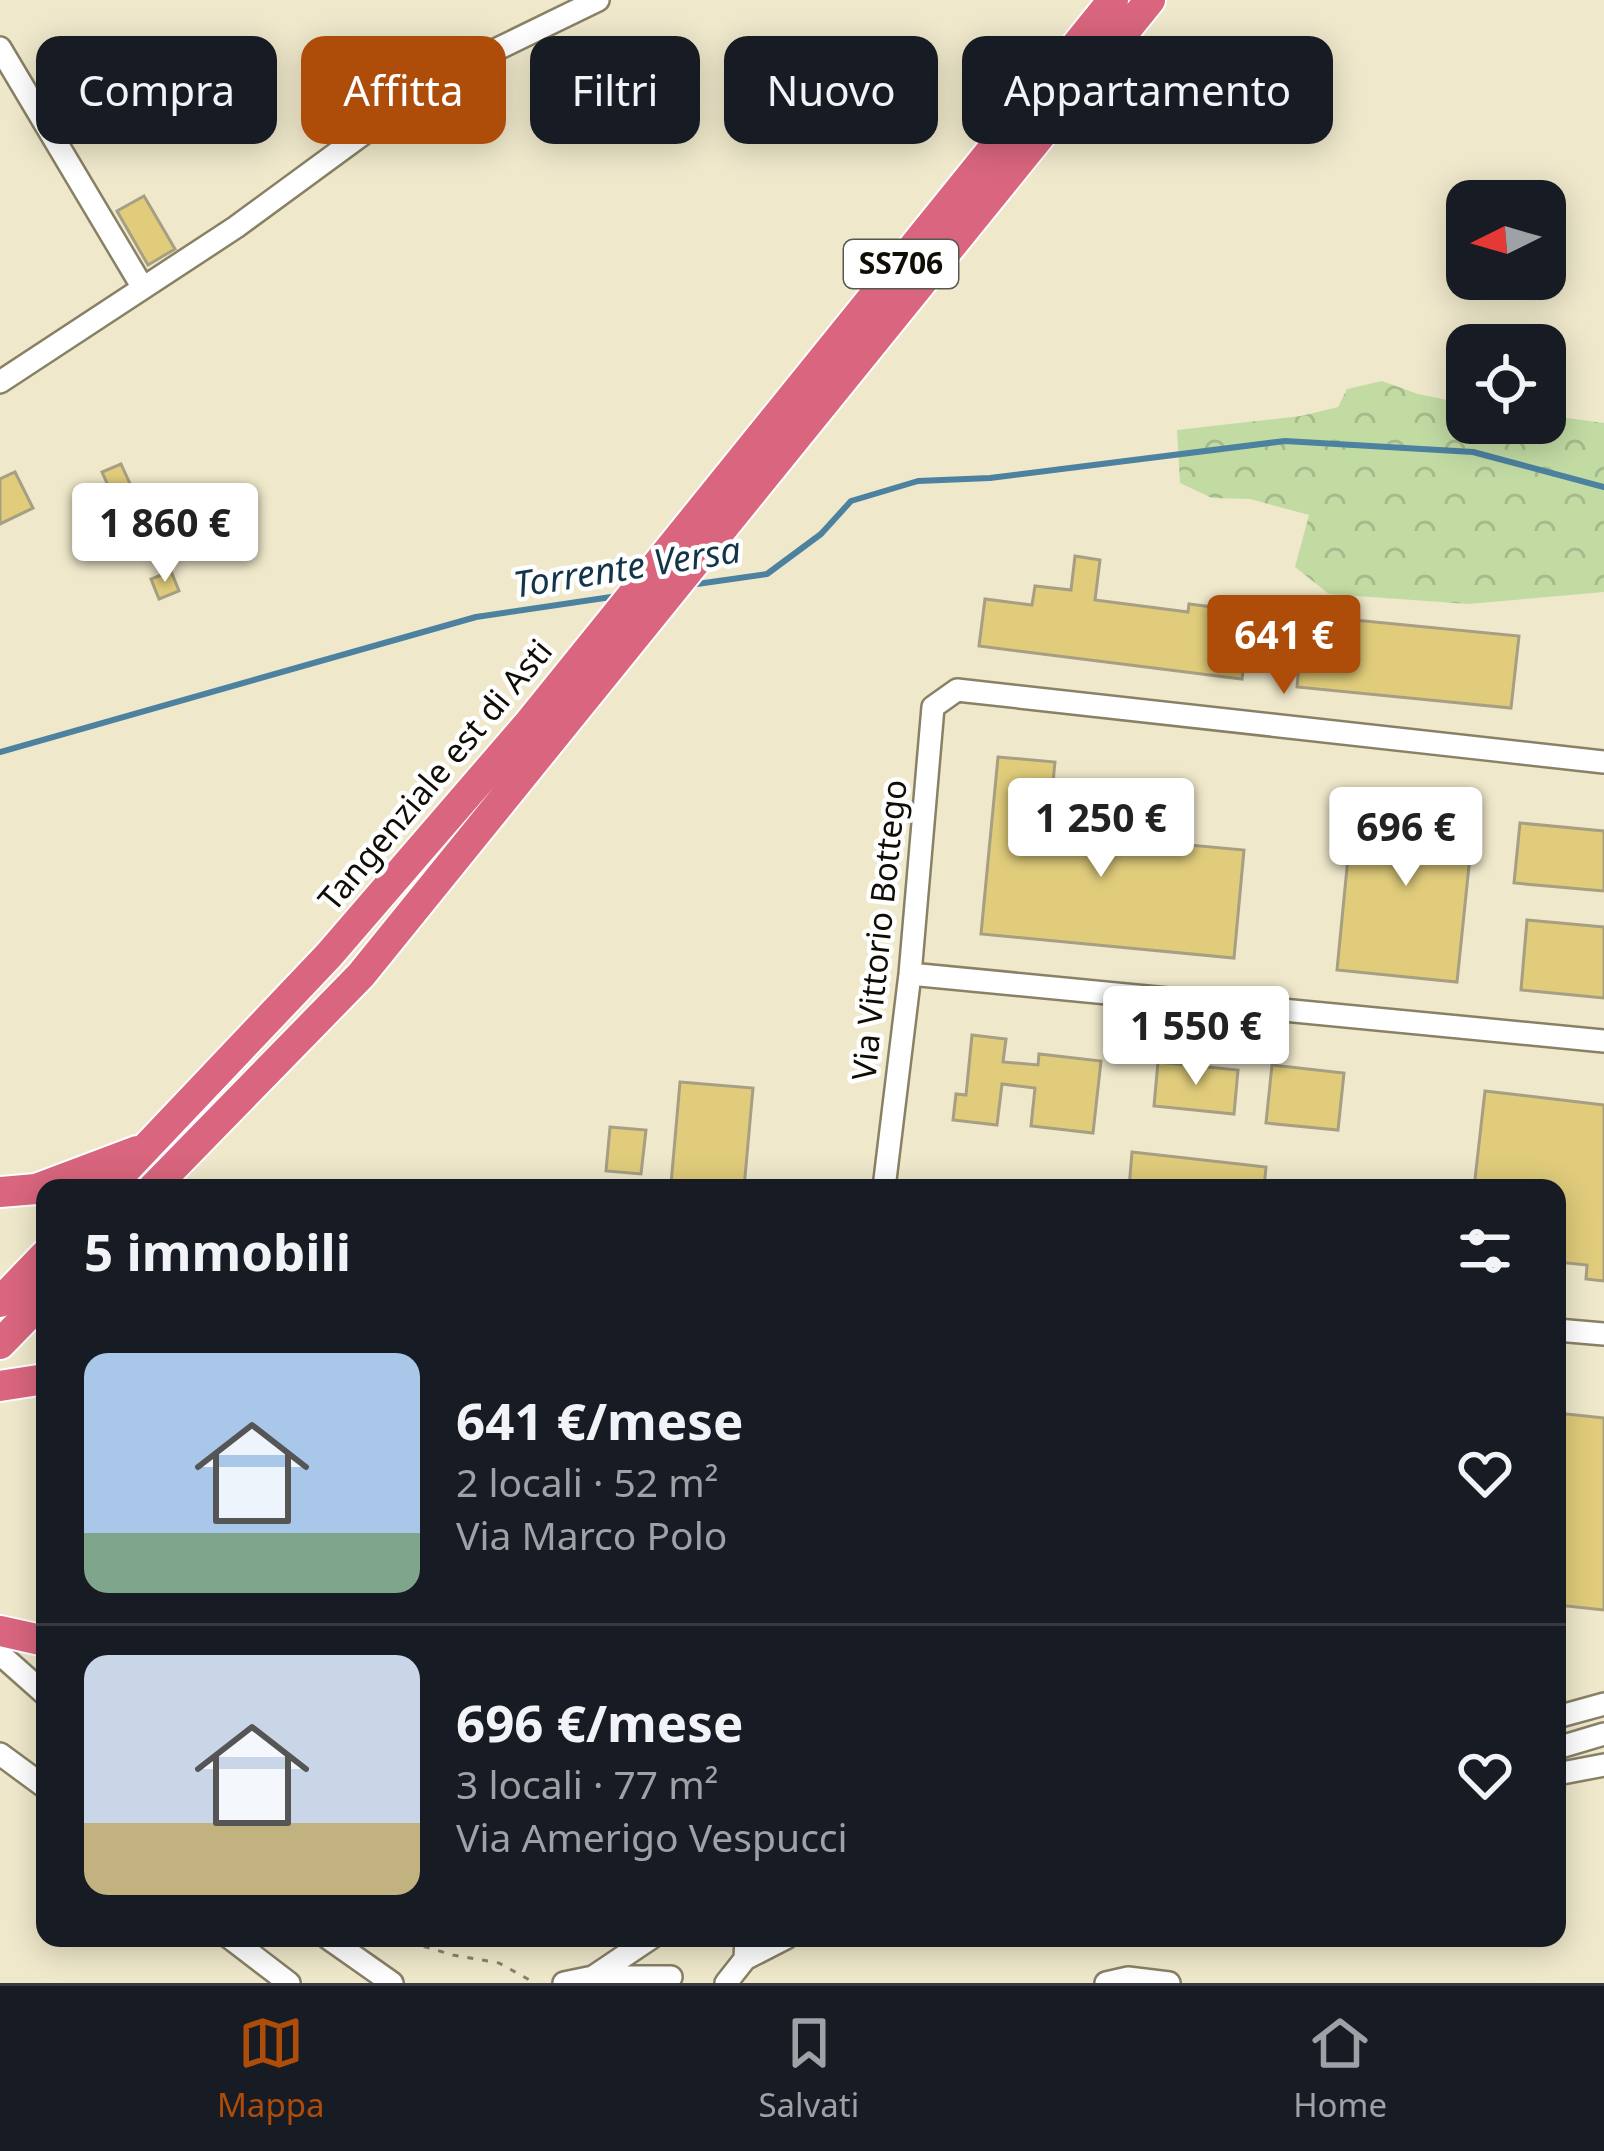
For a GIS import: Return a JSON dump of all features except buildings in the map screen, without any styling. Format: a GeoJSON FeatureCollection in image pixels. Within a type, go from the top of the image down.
{"type":"FeatureCollection","features":[{"type":"Feature","properties":{"kind":"highway","name":"Tangenziale est di Asti"},"geometry":{"type":"LineString","coordinates":[[117,1179],[329,956],[530,722],[1113,0]]}},
{"type":"Feature","properties":{"kind":"highway","name":"Tangenziale est di Asti"},"geometry":{"type":"LineString","coordinates":[[164,1179],[361,975],[1150,0]]}},
{"type":"Feature","properties":{"kind":"highway"},"geometry":{"type":"LineString","coordinates":[[65,1179],[148,1147]]}},
{"type":"Feature","properties":{"kind":"highway"},"geometry":{"type":"LineString","coordinates":[[0,1192],[36,1190]]}},
{"type":"Feature","properties":{"kind":"highway"},"geometry":{"type":"LineString","coordinates":[[0,1302],[36,1264]]}},
{"type":"Feature","properties":{"kind":"highway"},"geometry":{"type":"LineString","coordinates":[[0,1344],[36,1307]]}},
{"type":"Feature","properties":{"kind":"highway"},"geometry":{"type":"LineString","coordinates":[[0,1386],[36,1380]]}},
{"type":"Feature","properties":{"kind":"highway"},"geometry":{"type":"LineString","coordinates":[[0,1631],[36,1639]]}},
{"type":"Feature","properties":{"kind":"street"},"geometry":{"type":"LineString","coordinates":[[0,382],[236,227],[412,98],[483,56],[598,0]]}},
{"type":"Feature","properties":{"kind":"street"},"geometry":{"type":"LineString","coordinates":[[0,47],[143,288]]}},
{"type":"Feature","properties":{"kind":"street","name":"Via Vittorio Bottego"},"geometry":{"type":"LineString","coordinates":[[885,1179],[910,974],[933,707],[957,690],[1604,762]]}},
{"type":"Feature","properties":{"kind":"street"},"geometry":{"type":"LineString","coordinates":[[910,974],[1604,1041]]}},
{"type":"Feature","properties":{"kind":"street"},"geometry":{"type":"LineString","coordinates":[[1566,1331],[1604,1334]]}},
{"type":"Feature","properties":{"kind":"street"},"geometry":{"type":"LineString","coordinates":[[0,1654],[36,1686]]}},
{"type":"Feature","properties":{"kind":"street"},"geometry":{"type":"LineString","coordinates":[[1566,1715],[1604,1705]]}},
{"type":"Feature","properties":{"kind":"street"},"geometry":{"type":"LineString","coordinates":[[1566,1745],[1604,1734]]}},
{"type":"Feature","properties":{"kind":"street"},"geometry":{"type":"LineString","coordinates":[[0,1754],[36,1780]]}},
{"type":"Feature","properties":{"kind":"street"},"geometry":{"type":"LineString","coordinates":[[1566,1772],[1604,1765]]}},
{"type":"Feature","properties":{"kind":"street"},"geometry":{"type":"LineString","coordinates":[[242,1947],[289,1983]]}},
{"type":"Feature","properties":{"kind":"street"},"geometry":{"type":"LineString","coordinates":[[341,1947],[392,1983]]}},
{"type":"Feature","properties":{"kind":"street"},"geometry":{"type":"LineString","coordinates":[[593,1976],[640,1947]]}},
{"type":"Feature","properties":{"kind":"street"},"geometry":{"type":"LineString","coordinates":[[657,1947],[675,1980]]}},
{"type":"Feature","properties":{"kind":"street"},"geometry":{"type":"LineString","coordinates":[[736,1968],[771,1947]]}},
{"type":"Feature","properties":{"kind":"street"},"geometry":{"type":"LineString","coordinates":[[564,1983],[593,1976],[675,1980]]}},
{"type":"Feature","properties":{"kind":"street"},"geometry":{"type":"LineString","coordinates":[[1106,1983],[1128,1978],[1168,1983]]}},
{"type":"Feature","properties":{"kind":"path"},"geometry":{"type":"LineString","coordinates":[[426,1947],[499,1963],[535,1983]]}},
{"type":"Feature","properties":{"kind":"green space"},"geometry":{"type":"Polygon","coordinates":[[[1382,381],[1446,400],[1446,444],[1566,444],[1566,418],[1604,423],[1604,592],[1468,604],[1329,594],[1295,567],[1309,515],[1250,499],[1212,498],[1180,483],[1177,430],[1301,416],[1338,407],[1347,389],[1382,381]]]}},
{"type":"Feature","properties":{"kind":"waterway","name":"Torrente Versa"},"geometry":{"type":"LineString","coordinates":[[690,585],[767,574],[821,534],[851,501],[918,481],[990,478],[1285,441],[1473,452],[1604,487]]}},
{"type":"Feature","properties":{"kind":"waterway","name":"Torrente Versa"},"geometry":{"type":"LineString","coordinates":[[0,752],[476,617],[618,596]]}}]}
